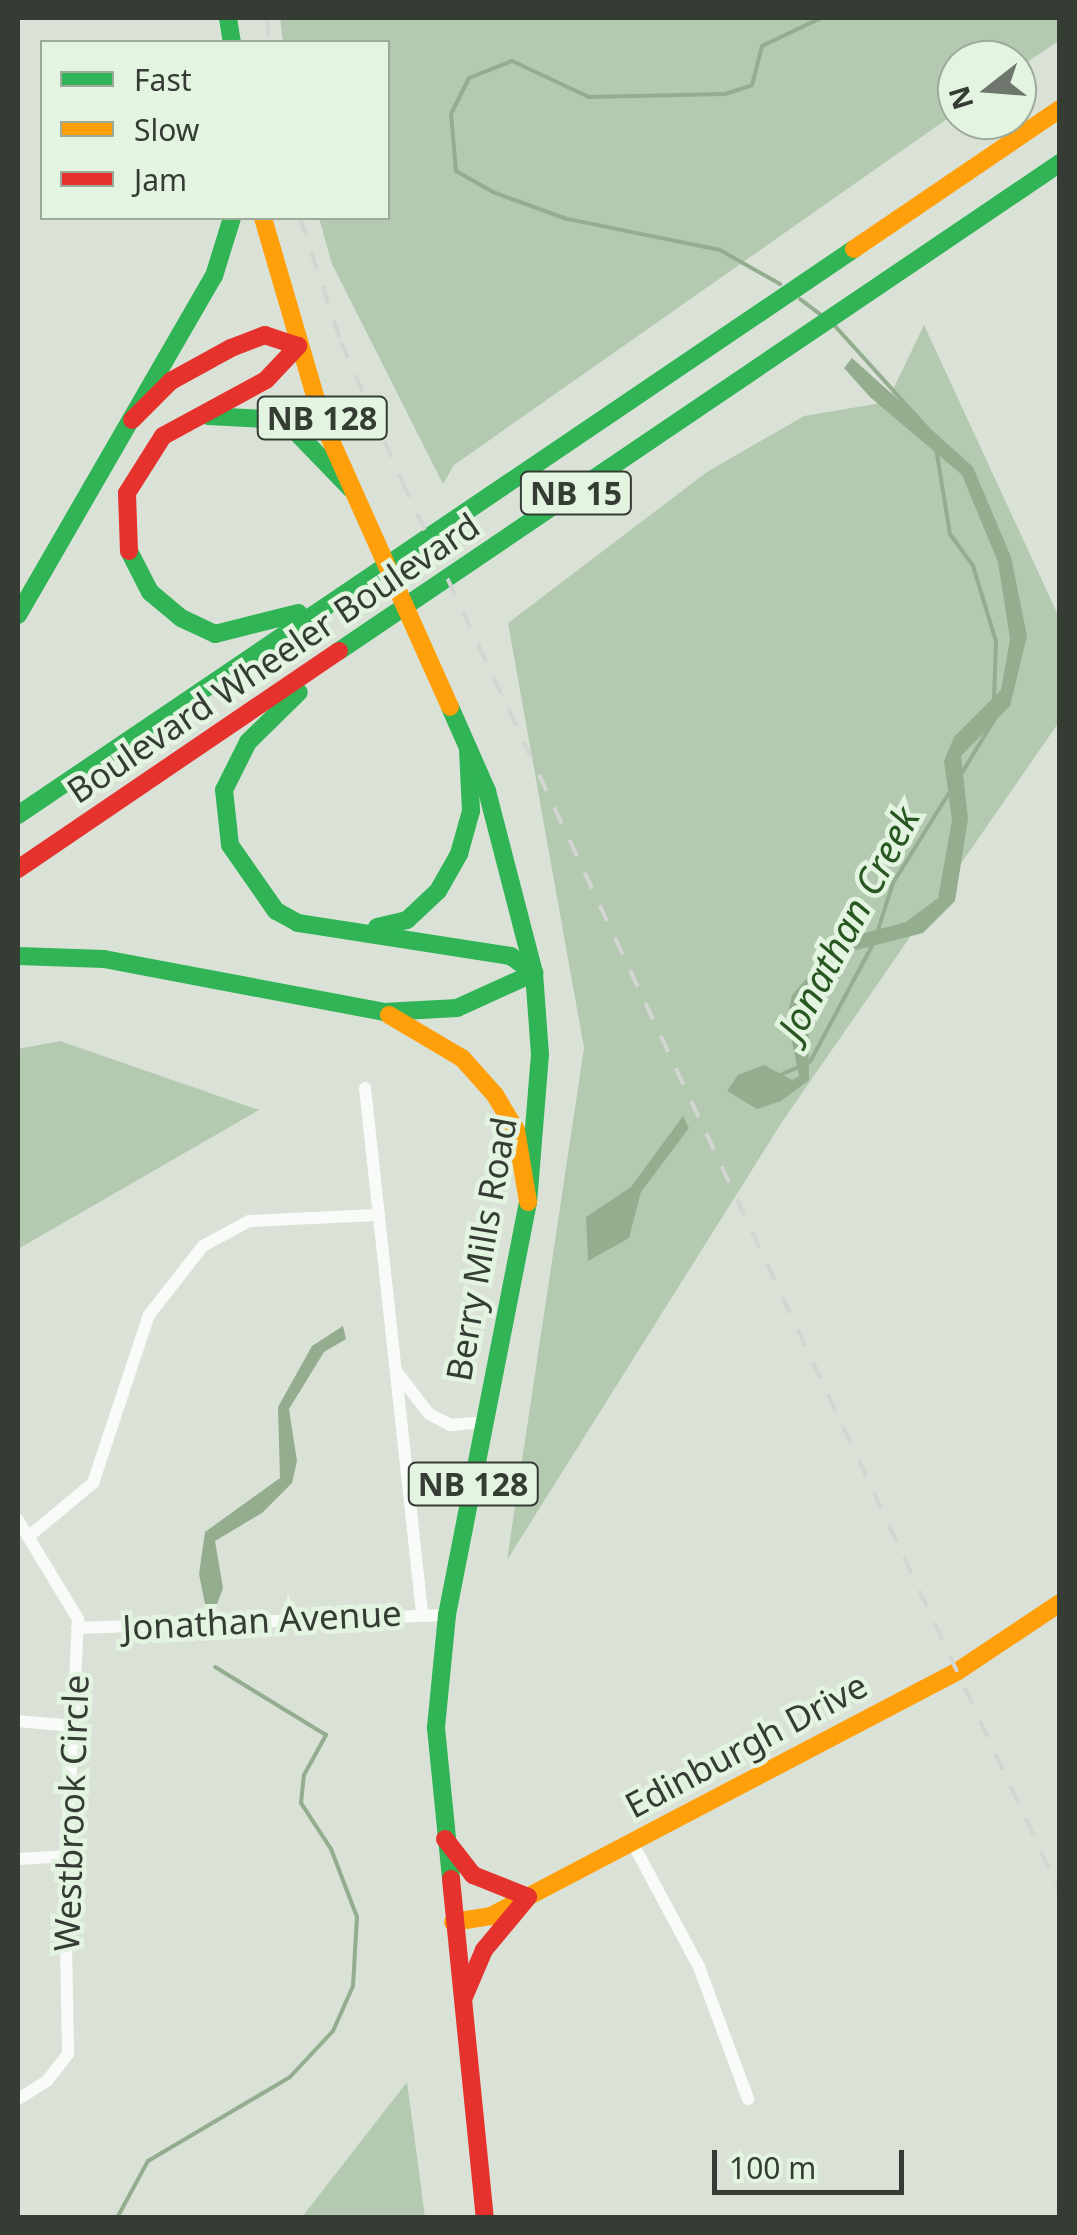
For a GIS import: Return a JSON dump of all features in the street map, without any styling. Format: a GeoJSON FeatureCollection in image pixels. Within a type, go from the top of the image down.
{"type":"FeatureCollection","features":[{"type":"Feature","properties":{"kind":"main road","name":"Boulevard Wheeler Boulevard"},"geometry":{"type":"LineString","coordinates":[[18,815],[1060,109]]}},
{"type":"Feature","properties":{"kind":"main road","name":"Boulevard Wheeler Boulevard"},"geometry":{"type":"LineString","coordinates":[[18,869],[1060,163]]}},
{"type":"Feature","properties":{"kind":"main road"},"geometry":{"type":"LineString","coordinates":[[18,614],[214,276],[231,220]]}},
{"type":"Feature","properties":{"kind":"main road","name":"NB 128"},"geometry":{"type":"LineString","coordinates":[[264,220],[298,346],[351,489]]}},
{"type":"Feature","properties":{"kind":"main road"},"geometry":{"type":"LineString","coordinates":[[132,420],[171,381],[231,348],[264,335],[298,346],[266,380],[164,436],[128,492],[128,557],[150,592],[181,618],[215,634],[250,630],[338,598]]}},
{"type":"Feature","properties":{"kind":"main road"},"geometry":{"type":"LineString","coordinates":[[198,417],[265,419],[295,432],[351,489]]}},
{"type":"Feature","properties":{"kind":"main road","name":"Berry Mills Road"},"geometry":{"type":"LineString","coordinates":[[351,489],[468,749],[508,859],[534,973],[540,1054],[528,1202],[447,1615],[436,1768],[443,1835]]}},
{"type":"Feature","properties":{"kind":"main road"},"geometry":{"type":"LineString","coordinates":[[18,956],[104,960],[384,1012],[457,1008],[534,973],[512,956],[367,929],[298,924],[276,910],[230,845],[224,790],[248,742],[330,660]]}},
{"type":"Feature","properties":{"kind":"main road"},"geometry":{"type":"LineString","coordinates":[[367,929],[407,920],[438,892],[460,854],[471,811],[468,749]]}},
{"type":"Feature","properties":{"kind":"main road"},"geometry":{"type":"LineString","coordinates":[[384,1012],[462,1058],[495,1095],[516,1130],[528,1202]]}},
{"type":"Feature","properties":{"kind":"main road","name":"Edinburgh Drive"},"geometry":{"type":"LineString","coordinates":[[453,1922],[491,1916],[958,1672],[1060,1604]]}},
{"type":"Feature","properties":{"kind":"main road"},"geometry":{"type":"LineString","coordinates":[[443,1835],[473,1875],[528,1897],[484,1950],[462,2003]]}},
{"type":"Feature","properties":{"kind":"main road","name":"NB 128"},"geometry":{"type":"LineString","coordinates":[[443,1835],[485,2218]]}},
{"type":"Feature","properties":{"kind":"street"},"geometry":{"type":"LineString","coordinates":[[365,1088],[392,1366],[422,1613]]}},
{"type":"Feature","properties":{"kind":"street"},"geometry":{"type":"LineString","coordinates":[[28,1537],[94,1483],[149,1315],[203,1246],[250,1221],[377,1215]]}},
{"type":"Feature","properties":{"kind":"street"},"geometry":{"type":"LineString","coordinates":[[392,1366],[429,1414],[451,1425],[484,1422]]}},
{"type":"Feature","properties":{"kind":"street","name":"Westbrook Circle"},"geometry":{"type":"LineString","coordinates":[[18,1520],[78,1620],[67,1856],[68,2054],[47,2081],[18,2100]]}},
{"type":"Feature","properties":{"kind":"street","name":"Jonathan Avenue"},"geometry":{"type":"LineString","coordinates":[[77,1628],[447,1615]]}},
{"type":"Feature","properties":{"kind":"street"},"geometry":{"type":"LineString","coordinates":[[18,1721],[73,1726]]}},
{"type":"Feature","properties":{"kind":"street"},"geometry":{"type":"LineString","coordinates":[[632,1842],[699,1967],[748,2099]]}},
{"type":"Feature","properties":{"kind":"street"},"geometry":{"type":"LineString","coordinates":[[18,1859],[67,1856]]}},
{"type":"Feature","properties":{"kind":"shaded area"},"geometry":{"type":"Polygon","coordinates":[[[280,18],[1059,18],[1060,40],[1037,56],[1037,40],[937,40],[937,126],[454,465],[443,484],[332,264],[320,220],[390,220],[390,40],[283,40],[280,18]]]}},
{"type":"Feature","properties":{"kind":"shaded area"},"geometry":{"type":"Polygon","coordinates":[[[924,325],[1059,617],[1059,722],[782,1122],[507,1560],[584,1048],[508,623],[707,472],[804,416],[887,402],[924,325]]]}},
{"type":"Feature","properties":{"kind":"shaded area"},"geometry":{"type":"Polygon","coordinates":[[[852,358],[973,467],[1011,557],[1027,636],[1010,706],[961,756],[968,819],[955,901],[923,933],[853,951],[808,1004],[809,1080],[781,1101],[757,1109],[727,1091],[738,1075],[764,1065],[792,1080],[799,1076],[787,1017],[792,995],[842,939],[906,922],[938,898],[952,820],[944,761],[954,737],[1001,690],[1010,639],[998,562],[962,475],[870,397],[844,368],[852,358]]]}},
{"type":"Feature","properties":{"kind":"shaded area"},"geometry":{"type":"Polygon","coordinates":[[[60,1041],[259,1110],[18,1249],[18,1049],[60,1041]]]}},
{"type":"Feature","properties":{"kind":"shaded area"},"geometry":{"type":"Polygon","coordinates":[[[683,1116],[689,1128],[641,1192],[629,1238],[588,1261],[586,1217],[631,1187],[683,1116]]]}},
{"type":"Feature","properties":{"kind":"shaded area"},"geometry":{"type":"Polygon","coordinates":[[[343,1326],[346,1339],[324,1352],[289,1409],[297,1461],[292,1483],[262,1513],[215,1541],[223,1588],[217,1604],[205,1604],[199,1574],[205,1532],[280,1478],[278,1407],[312,1346],[343,1326]]]}},
{"type":"Feature","properties":{"kind":"shaded area"},"geometry":{"type":"Polygon","coordinates":[[[407,2082],[425,2217],[302,2217],[407,2082]]]}},
{"type":"Feature","properties":{"kind":"waterway","name":"Jonathan Creek"},"geometry":{"type":"LineString","coordinates":[[780,284],[720,250],[567,219],[493,192],[456,171],[451,114],[469,78],[512,61],[589,97],[725,94],[752,85],[762,46],[821,18]]}},
{"type":"Feature","properties":{"kind":"waterway","name":"Jonathan Creek"},"geometry":{"type":"LineString","coordinates":[[800,299],[820,314]]}},
{"type":"Feature","properties":{"kind":"waterway","name":"Jonathan Creek"},"geometry":{"type":"LineString","coordinates":[[835,326],[929,430]]}},
{"type":"Feature","properties":{"kind":"waterway","name":"Jonathan Creek"},"geometry":{"type":"LineString","coordinates":[[936,448],[950,534],[973,566],[996,641],[994,701]]}},
{"type":"Feature","properties":{"kind":"waterway","name":"Jonathan Creek"},"geometry":{"type":"LineString","coordinates":[[960,776],[994,720]]}},
{"type":"Feature","properties":{"kind":"waterway","name":"Jonathan Creek"},"geometry":{"type":"LineString","coordinates":[[878,930],[893,883],[949,793]]}},
{"type":"Feature","properties":{"kind":"waterway","name":"Jonathan Creek"},"geometry":{"type":"LineString","coordinates":[[810,1062],[873,944]]}},
{"type":"Feature","properties":{"kind":"waterway","name":"Jonathan Creek"},"geometry":{"type":"LineString","coordinates":[[782,1074],[801,1066]]}},
{"type":"Feature","properties":{"kind":"waterway","name":"Jonathan Creek"},"geometry":{"type":"LineString","coordinates":[[117,2218],[148,2161],[290,2077],[333,2031],[353,1986],[357,1917],[331,1849],[301,1803],[304,1775],[326,1735],[215,1667]]}},
{"type":"Feature","properties":{"kind":"railway"},"geometry":{"type":"LineString","coordinates":[[267,18],[269,40]]}},
{"type":"Feature","properties":{"kind":"railway"},"geometry":{"type":"LineString","coordinates":[[301,220],[341,342],[402,481],[1060,1892]]}},
{"type":"Feature","properties":{"kind":"traffic: fast"},"geometry":{"type":"LineString","coordinates":[[228,18],[232,40]]}},
{"type":"Feature","properties":{"kind":"traffic: fast"},"geometry":{"type":"LineString","coordinates":[[339,651],[1060,163]]}},
{"type":"Feature","properties":{"kind":"traffic: fast"},"geometry":{"type":"LineString","coordinates":[[18,615],[214,276],[231,220]]}},
{"type":"Feature","properties":{"kind":"traffic: fast"},"geometry":{"type":"LineString","coordinates":[[18,815],[854,249]]}},
{"type":"Feature","properties":{"kind":"traffic: fast"},"geometry":{"type":"LineString","coordinates":[[208,416],[265,419],[295,431],[351,489]]}},
{"type":"Feature","properties":{"kind":"traffic: fast"},"geometry":{"type":"LineString","coordinates":[[129,551],[150,592],[181,618],[215,634],[298,613]]}},
{"type":"Feature","properties":{"kind":"traffic: fast"},"geometry":{"type":"LineString","coordinates":[[18,956],[104,959],[384,1012],[457,1008],[534,973],[511,956],[298,923],[276,911],[230,845],[224,790],[248,742],[299,692]]}},
{"type":"Feature","properties":{"kind":"traffic: fast"},"geometry":{"type":"LineString","coordinates":[[450,707],[487,791],[534,973],[540,1054],[528,1202],[447,1615],[436,1728],[451,1879]]}},
{"type":"Feature","properties":{"kind":"traffic: fast"},"geometry":{"type":"LineString","coordinates":[[377,927],[407,920],[438,891],[459,854],[471,811],[468,749]]}},
{"type":"Feature","properties":{"kind":"traffic: slow"},"geometry":{"type":"LineString","coordinates":[[854,249],[1060,109]]}},
{"type":"Feature","properties":{"kind":"traffic: slow"},"geometry":{"type":"LineString","coordinates":[[264,220],[323,423],[450,707]]}},
{"type":"Feature","properties":{"kind":"traffic: slow"},"geometry":{"type":"LineString","coordinates":[[389,1015],[462,1058],[495,1095],[516,1130],[528,1202]]}},
{"type":"Feature","properties":{"kind":"traffic: slow"},"geometry":{"type":"LineString","coordinates":[[453,1922],[491,1916],[958,1671],[1060,1603]]}},
{"type":"Feature","properties":{"kind":"traffic: jam"},"geometry":{"type":"LineString","coordinates":[[129,551],[127,493],[163,436],[266,380],[298,346],[265,335],[231,348],[171,381],[132,420]]}},
{"type":"Feature","properties":{"kind":"traffic: jam"},"geometry":{"type":"LineString","coordinates":[[18,869],[339,651]]}},
{"type":"Feature","properties":{"kind":"traffic: jam"},"geometry":{"type":"LineString","coordinates":[[445,1839],[473,1875],[528,1897],[484,1950],[464,1997]]}},
{"type":"Feature","properties":{"kind":"traffic: jam"},"geometry":{"type":"LineString","coordinates":[[451,1879],[485,2218]]}}]}
